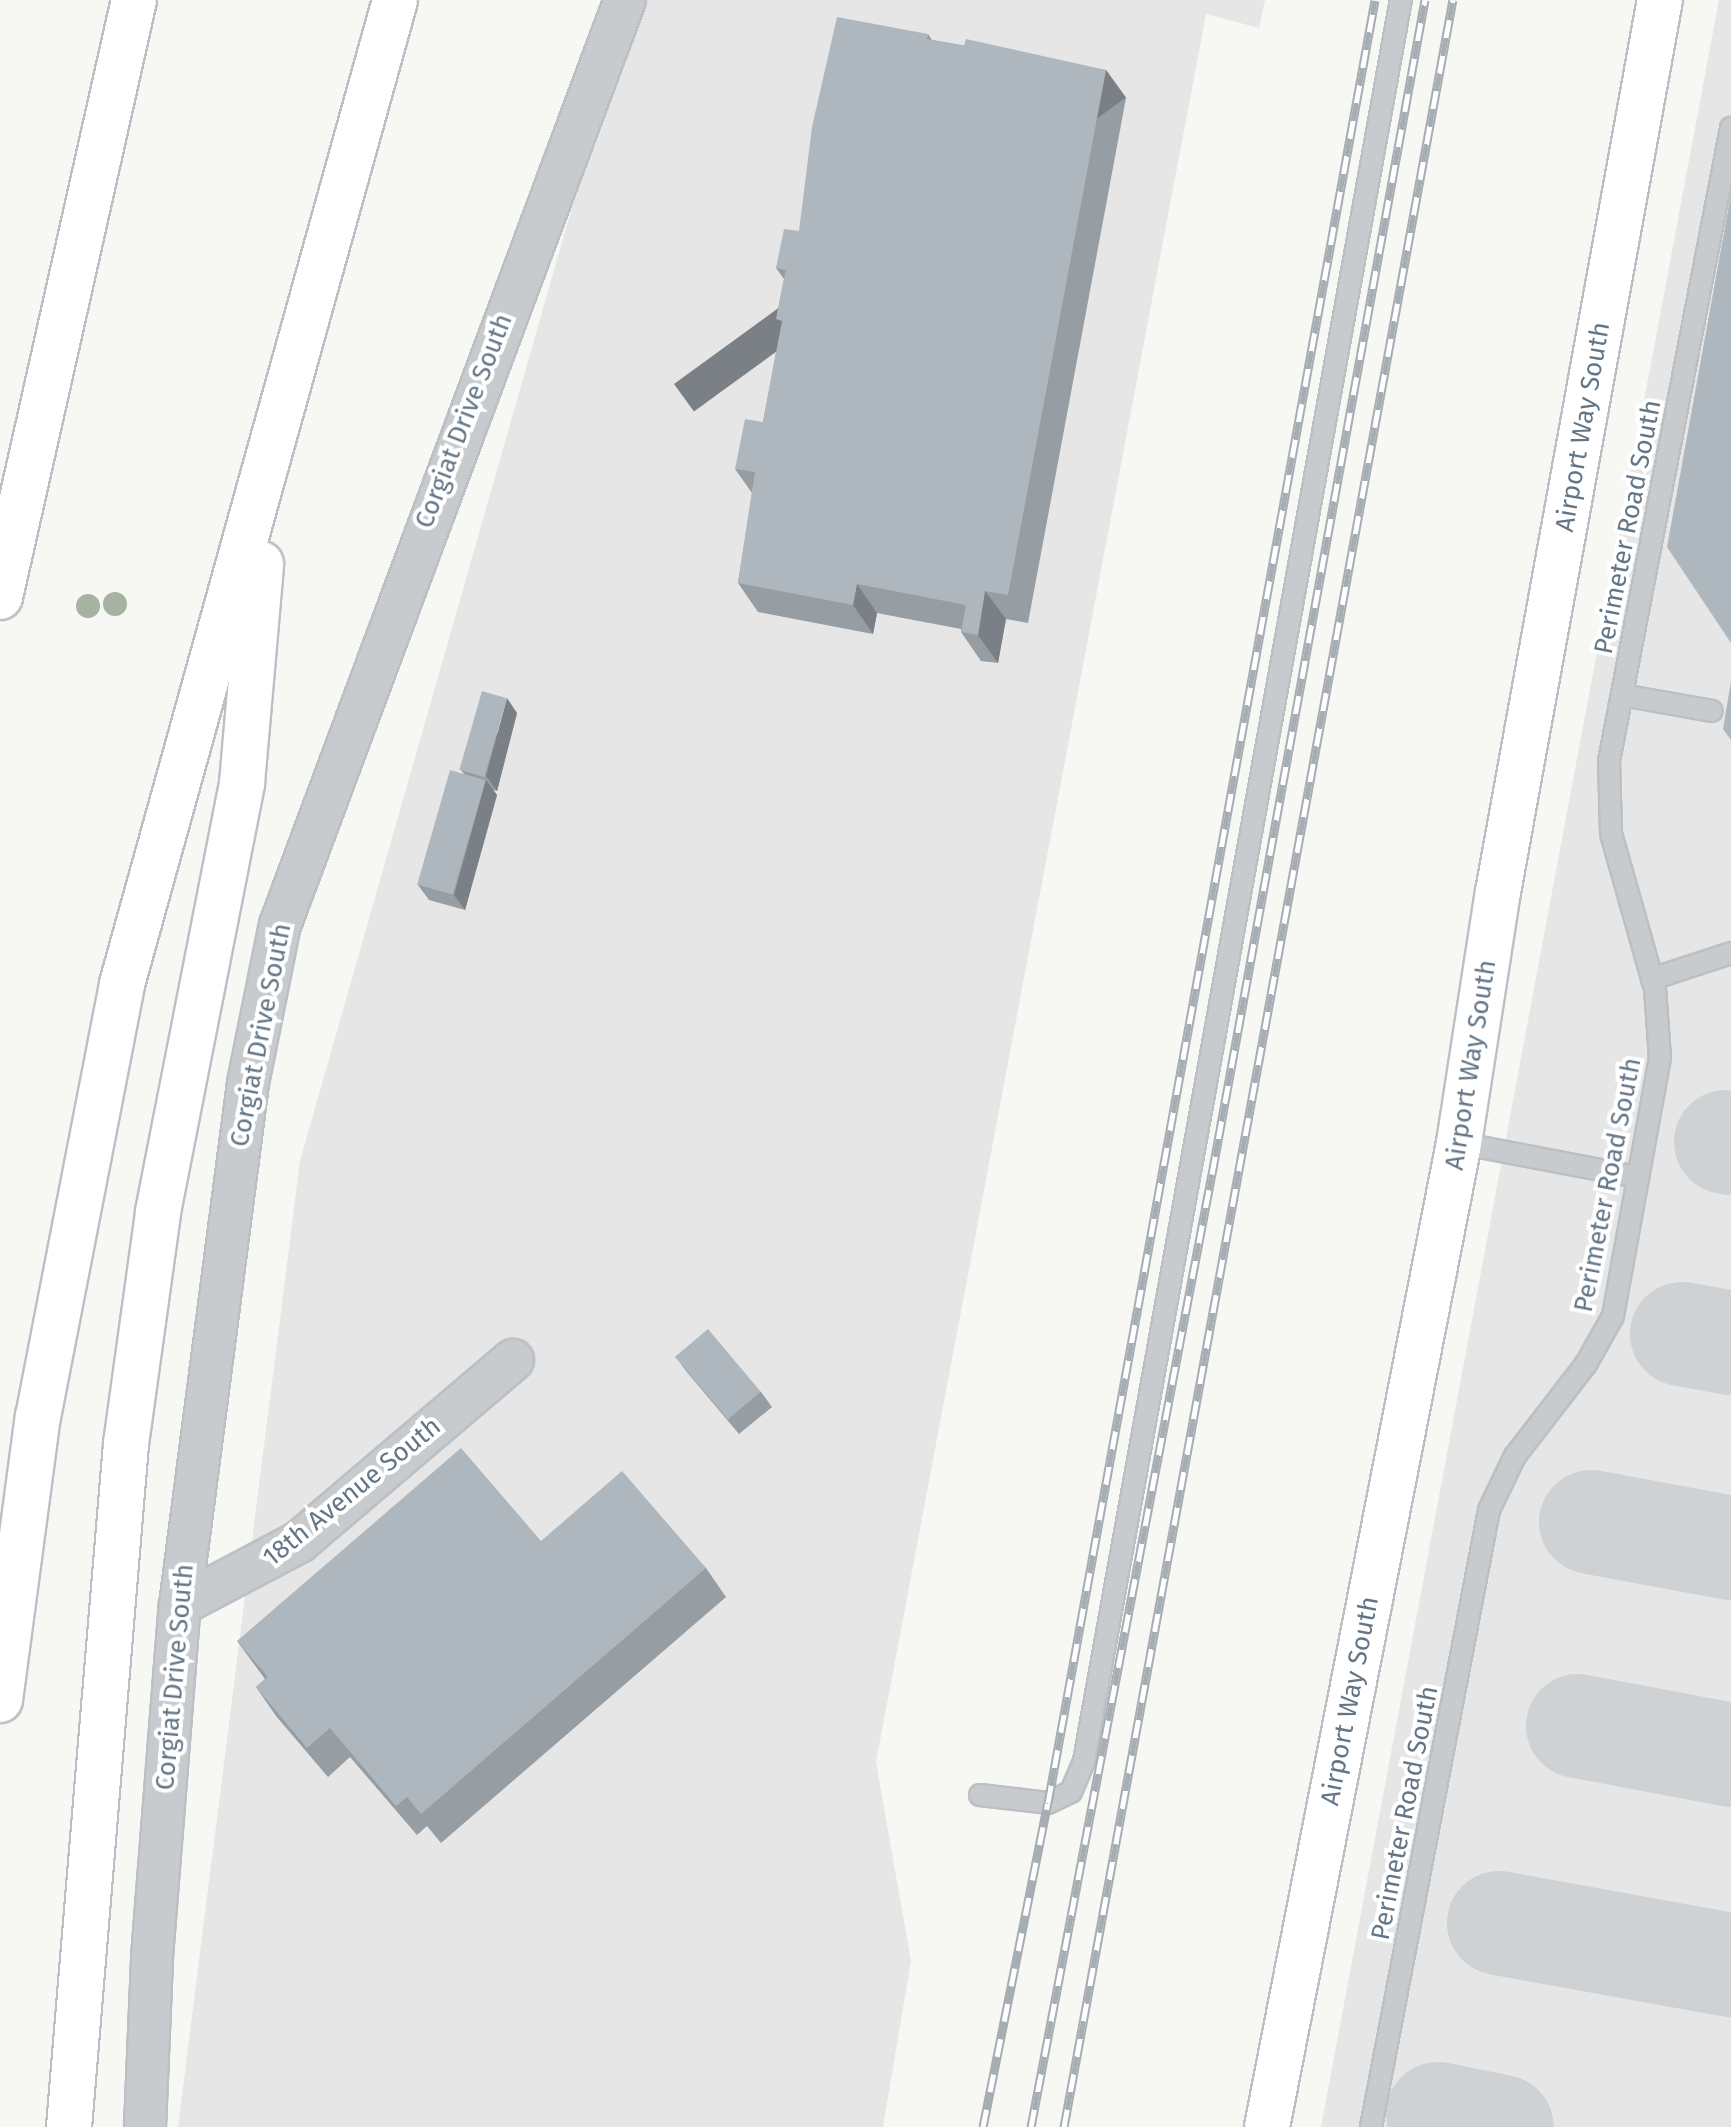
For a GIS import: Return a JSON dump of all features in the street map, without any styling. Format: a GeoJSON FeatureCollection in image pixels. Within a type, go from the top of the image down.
{"type":"FeatureCollection","features":[{"type":"Feature","properties":{"kind":"main road"},"geometry":{"type":"LineString","coordinates":[[0,597],[134,0]]}},
{"type":"Feature","properties":{"kind":"main road"},"geometry":{"type":"LineString","coordinates":[[0,1700],[38,1417],[122,984],[271,458],[395,0]]}},
{"type":"Feature","properties":{"kind":"main road","name":"Airport Way South"},"geometry":{"type":"LineString","coordinates":[[1267,2127],[1459,1143],[1498,892],[1660,0]]}},
{"type":"Feature","properties":{"kind":"main road"},"geometry":{"type":"LineString","coordinates":[[69,2127],[126,1444],[158,1212],[242,783],[271,458]]}},
{"type":"Feature","properties":{"kind":"street","name":"Corgiat Drive South"},"geometry":{"type":"LineString","coordinates":[[145,2127],[180,1605],[248,1083],[280,925],[625,0]]}},
{"type":"Feature","properties":{"kind":"street","name":"18th Avenue South"},"geometry":{"type":"LineString","coordinates":[[180,1605],[299,1542],[513,1360]]}},
{"type":"Feature","properties":{"kind":"lane"},"geometry":{"type":"LineString","coordinates":[[980,1795],[1048,1803],[1071,1792],[1084,1761],[1401,0]]}},
{"type":"Feature","properties":{"kind":"lane","name":"Perimeter Road South"},"geometry":{"type":"LineString","coordinates":[[1371,2127],[1489,1510],[1515,1456],[1602,1340],[1613,1316],[1660,1058],[1652,979],[1611,833],[1609,761],[1731,128]]}},
{"type":"Feature","properties":{"kind":"lane"},"geometry":{"type":"LineString","coordinates":[[1622,695],[1712,711]]}},
{"type":"Feature","properties":{"kind":"lane"},"geometry":{"type":"LineString","coordinates":[[1652,979],[1731,953]]}},
{"type":"Feature","properties":{"kind":"lane"},"geometry":{"type":"LineString","coordinates":[[1459,1143],[1638,1177]]}},
{"type":"Feature","properties":{"kind":"shaded area"},"geometry":{"type":"Polygon","coordinates":[[[631,0],[1265,0],[1259,28],[1206,14],[876,1762],[911,1961],[883,2127],[178,2127],[300,1161],[631,0]]]}},
{"type":"Feature","properties":{"kind":"shaded area"},"geometry":{"type":"Polygon","coordinates":[[[1719,0],[1731,0],[1731,2127],[1321,2127],[1719,0]]]}},
{"type":"Feature","properties":{"kind":"building"},"geometry":{"type":"Polygon","coordinates":[[[837,17],[928,34],[927,39],[964,46],[966,39],[1106,70],[1008,595],[985,591],[978,635],[961,632],[966,605],[857,584],[853,605],[738,583],[755,472],[735,469],[745,419],[763,422],[782,321],[776,319],[786,270],[776,268],[784,229],[799,231],[812,127],[837,17]]]}},
{"type":"Feature","properties":{"kind":"building"},"geometry":{"type":"Polygon","coordinates":[[[1731,194],[1731,643],[1667,547],[1731,194]]]}},
{"type":"Feature","properties":{"kind":"building"},"geometry":{"type":"Polygon","coordinates":[[[1731,681],[1731,740],[1723,729],[1731,681]]]}},
{"type":"Feature","properties":{"kind":"building"},"geometry":{"type":"Polygon","coordinates":[[[482,691],[507,698],[484,777],[459,770],[482,691]]]}},
{"type":"Feature","properties":{"kind":"building"},"geometry":{"type":"Polygon","coordinates":[[[450,770],[486,780],[453,895],[417,884],[450,770]]]}},
{"type":"Feature","properties":{"kind":"building"},"geometry":{"type":"Polygon","coordinates":[[[708,1329],[761,1392],[728,1419],[675,1357],[708,1329]]]}},
{"type":"Feature","properties":{"kind":"building"},"geometry":{"type":"Polygon","coordinates":[[[461,1448],[541,1541],[622,1471],[706,1568],[421,1814],[407,1797],[396,1806],[330,1728],[307,1748],[256,1687],[268,1677],[237,1641],[461,1448]]]}},
{"type":"Feature","properties":{"kind":"taxiway"},"geometry":{"type":"LineString","coordinates":[[1726,1142],[1731,1143]]}},
{"type":"Feature","properties":{"kind":"taxiway"},"geometry":{"type":"LineString","coordinates":[[1682,1334],[1731,1343]]}},
{"type":"Feature","properties":{"kind":"taxiway"},"geometry":{"type":"LineString","coordinates":[[1591,1522],[1731,1548]]}},
{"type":"Feature","properties":{"kind":"taxiway"},"geometry":{"type":"LineString","coordinates":[[1578,1726],[1731,1755]]}},
{"type":"Feature","properties":{"kind":"taxiway"},"geometry":{"type":"LineString","coordinates":[[1499,1923],[1731,1965]]}},
{"type":"Feature","properties":{"kind":"taxiway"},"geometry":{"type":"LineString","coordinates":[[1438,2114],[1502,2127]]}},
{"type":"Feature","properties":{"kind":"railway"},"geometry":{"type":"LineString","coordinates":[[983,2127],[1048,1803],[1375,0]]}},
{"type":"Feature","properties":{"kind":"railway"},"geometry":{"type":"LineString","coordinates":[[1031,2127],[1212,1174],[1425,0]]}},
{"type":"Feature","properties":{"kind":"railway"},"geometry":{"type":"LineString","coordinates":[[1064,2127],[1453,0]]}}]}
